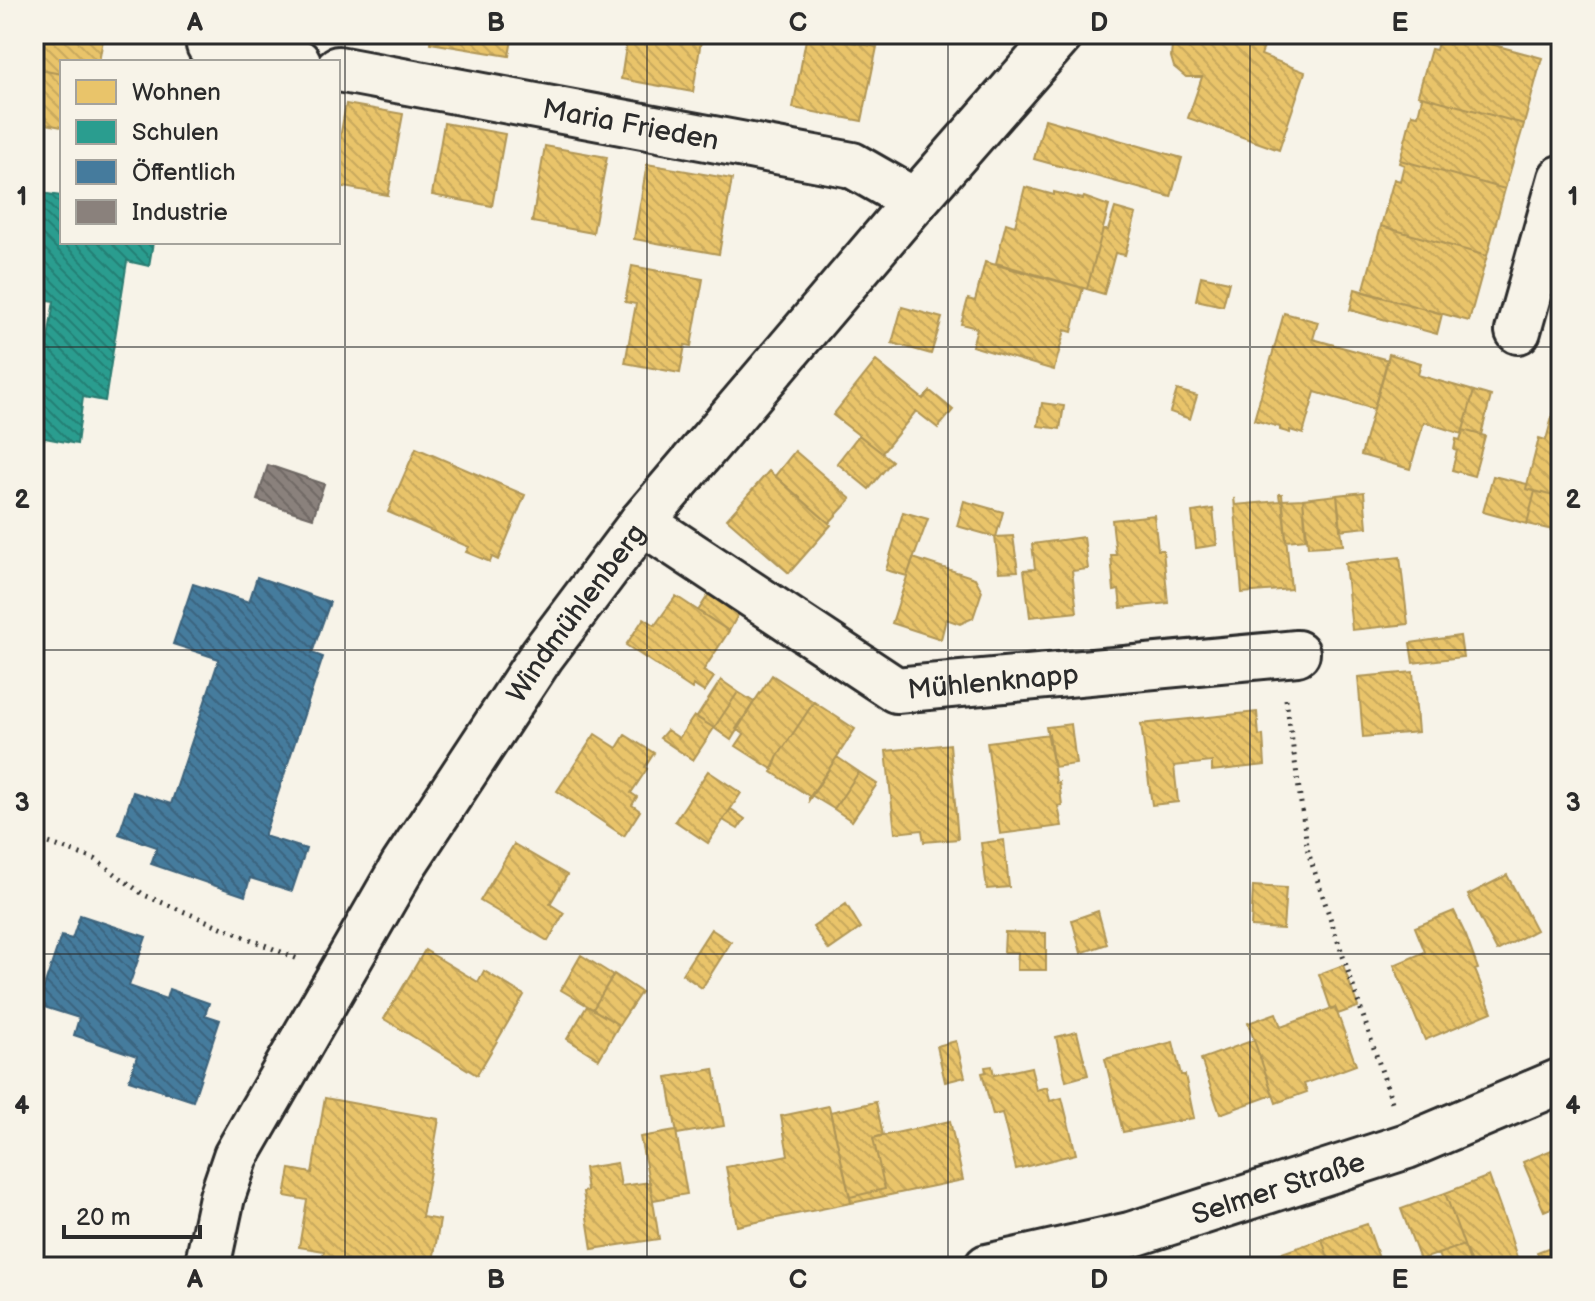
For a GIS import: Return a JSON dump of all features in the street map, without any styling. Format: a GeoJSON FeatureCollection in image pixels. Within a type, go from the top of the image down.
{"type":"FeatureCollection","features":[{"type":"Feature","properties":{"kind":"street"},"geometry":{"type":"LineString","coordinates":[[211,34],[209,45],[288,60]]}},
{"type":"Feature","properties":{"kind":"street","name":"Windmühlenberg"},"geometry":{"type":"LineString","coordinates":[[207,1267],[222,1197],[236,1156],[403,866],[542,655],[642,522],[1061,34]]}},
{"type":"Feature","properties":{"kind":"street","name":"Maria Frieden"},"geometry":{"type":"LineString","coordinates":[[340,69],[852,165],[915,201]]}},
{"type":"Feature","properties":{"kind":"street"},"geometry":{"type":"LineString","coordinates":[[1518,331],[1561,178]]}},
{"type":"Feature","properties":{"kind":"street","name":"Mühlenknapp"},"geometry":{"type":"LineString","coordinates":[[642,522],[896,690],[1289,654]]}},
{"type":"Feature","properties":{"kind":"street","name":"Selmer Straße"},"geometry":{"type":"LineString","coordinates":[[987,1267],[1130,1235],[1407,1146],[1561,1081]]}},
{"type":"Feature","properties":{"kind":"path"},"geometry":{"type":"LineString","coordinates":[[1289,654],[1308,852],[1407,1146]]}},
{"type":"Feature","properties":{"kind":"path"},"geometry":{"type":"LineString","coordinates":[[34,838],[95,859],[144,895],[339,976]]}},
{"type":"Feature","properties":{"kind":"building: Wohnen"},"geometry":{"type":"Polygon","coordinates":[[[34,34],[104,34],[99,60],[60,60],[60,74],[34,69],[34,34]]]}},
{"type":"Feature","properties":{"kind":"building: Wohnen"},"geometry":{"type":"Polygon","coordinates":[[[431,34],[513,34],[509,56],[430,43],[431,34]]]}},
{"type":"Feature","properties":{"kind":"building: Wohnen"},"geometry":{"type":"Polygon","coordinates":[[[628,34],[702,34],[693,92],[621,79],[628,34]]]}},
{"type":"Feature","properties":{"kind":"building: Wohnen"},"geometry":{"type":"Polygon","coordinates":[[[807,34],[877,47],[862,121],[793,108],[807,34]]]}},
{"type":"Feature","properties":{"kind":"building: Wohnen"},"geometry":{"type":"Polygon","coordinates":[[[1181,34],[1269,34],[1261,55],[1305,72],[1279,150],[1188,118],[1202,77],[1186,77],[1174,67],[1172,46],[1181,34]]]}},
{"type":"Feature","properties":{"kind":"building: Wohnen"},"geometry":{"type":"Polygon","coordinates":[[[1440,34],[1454,34],[1542,58],[1524,124],[1418,95],[1431,49],[1436,50],[1440,34]]]}},
{"type":"Feature","properties":{"kind":"building: Wohnen"},"geometry":{"type":"Polygon","coordinates":[[[34,69],[60,74],[60,127],[34,122],[34,69]]]}},
{"type":"Feature","properties":{"kind":"building: Wohnen"},"geometry":{"type":"Polygon","coordinates":[[[1418,95],[1524,124],[1505,189],[1400,160],[1412,114],[1418,115],[1422,98],[1418,95]]]}},
{"type":"Feature","properties":{"kind":"building: Wohnen"},"geometry":{"type":"Polygon","coordinates":[[[346,104],[403,114],[388,195],[340,186],[340,138],[346,104]]]}},
{"type":"Feature","properties":{"kind":"building: Wohnen"},"geometry":{"type":"Polygon","coordinates":[[[1045,119],[1182,158],[1171,197],[1034,159],[1045,119]]]}},
{"type":"Feature","properties":{"kind":"building: Wohnen"},"geometry":{"type":"Polygon","coordinates":[[[444,123],[505,134],[492,206],[432,195],[444,123]]]}},
{"type":"Feature","properties":{"kind":"building: Wohnen"},"geometry":{"type":"Polygon","coordinates":[[[545,146],[607,157],[593,233],[532,222],[545,146]]]}},
{"type":"Feature","properties":{"kind":"building: Wohnen"},"geometry":{"type":"Polygon","coordinates":[[[1400,160],[1505,189],[1487,256],[1381,226],[1394,179],[1400,181],[1404,165],[1399,163],[1400,160]]]}},
{"type":"Feature","properties":{"kind":"building: Wohnen"},"geometry":{"type":"Polygon","coordinates":[[[647,164],[732,179],[719,254],[634,239],[647,164]]]}},
{"type":"Feature","properties":{"kind":"building: Wohnen"},"geometry":{"type":"Polygon","coordinates":[[[1025,187],[1054,195],[1054,192],[1084,197],[1109,206],[1087,289],[996,263],[1006,223],[1015,226],[1025,187]]]}},
{"type":"Feature","properties":{"kind":"building: Wohnen"},"geometry":{"type":"Polygon","coordinates":[[[1115,208],[1136,214],[1125,255],[1115,253],[1104,294],[1087,289],[1103,229],[1108,230],[1115,208]]]}},
{"type":"Feature","properties":{"kind":"building: Wohnen"},"geometry":{"type":"Polygon","coordinates":[[[1381,226],[1487,256],[1469,321],[1363,292],[1381,226]]]}},
{"type":"Feature","properties":{"kind":"building: Wohnen"},"geometry":{"type":"Polygon","coordinates":[[[985,262],[1083,288],[1072,332],[1065,330],[1054,370],[972,346],[977,328],[961,324],[968,299],[975,301],[985,262]]]}},
{"type":"Feature","properties":{"kind":"building: Wohnen"},"geometry":{"type":"Polygon","coordinates":[[[632,266],[703,279],[691,346],[685,345],[680,373],[625,363],[636,304],[625,302],[632,266]]]}},
{"type":"Feature","properties":{"kind":"building: Wohnen"},"geometry":{"type":"Polygon","coordinates":[[[1201,276],[1229,282],[1223,306],[1196,300],[1201,276]]]}},
{"type":"Feature","properties":{"kind":"building: Wohnen"},"geometry":{"type":"Polygon","coordinates":[[[1355,289],[1442,314],[1437,334],[1350,310],[1355,289]]]}},
{"type":"Feature","properties":{"kind":"building: Wohnen"},"geometry":{"type":"Polygon","coordinates":[[[902,307],[942,318],[931,354],[892,343],[902,307]]]}},
{"type":"Feature","properties":{"kind":"building: Wohnen"},"geometry":{"type":"Polygon","coordinates":[[[1284,313],[1318,322],[1313,339],[1388,360],[1374,409],[1315,392],[1303,434],[1290,430],[1290,433],[1254,420],[1284,313]]]}},
{"type":"Feature","properties":{"kind":"building: Wohnen"},"geometry":{"type":"Polygon","coordinates":[[[1389,354],[1421,363],[1418,375],[1474,391],[1462,434],[1424,422],[1410,469],[1361,455],[1389,354]]]}},
{"type":"Feature","properties":{"kind":"building: Wohnen"},"geometry":{"type":"Polygon","coordinates":[[[876,361],[923,399],[930,391],[953,410],[938,428],[916,411],[882,453],[833,415],[876,361]]]}},
{"type":"Feature","properties":{"kind":"building: Wohnen"},"geometry":{"type":"Polygon","coordinates":[[[1177,390],[1197,396],[1190,419],[1170,412],[1177,390]]]}},
{"type":"Feature","properties":{"kind":"building: Wohnen"},"geometry":{"type":"Polygon","coordinates":[[[1474,391],[1491,396],[1481,435],[1463,430],[1474,391]]]}},
{"type":"Feature","properties":{"kind":"building: Wohnen"},"geometry":{"type":"Polygon","coordinates":[[[1042,403],[1064,406],[1060,429],[1038,426],[1042,403]]]}},
{"type":"Feature","properties":{"kind":"building: Wohnen"},"geometry":{"type":"Polygon","coordinates":[[[1554,410],[1561,412],[1561,498],[1526,489],[1539,438],[1546,440],[1554,410]]]}},
{"type":"Feature","properties":{"kind":"building: Wohnen"},"geometry":{"type":"Polygon","coordinates":[[[1463,430],[1485,436],[1474,476],[1452,470],[1457,451],[1454,450],[1456,439],[1460,440],[1463,430]]]}},
{"type":"Feature","properties":{"kind":"building: Wohnen"},"geometry":{"type":"Polygon","coordinates":[[[859,435],[892,461],[869,489],[837,463],[859,435]]]}},
{"type":"Feature","properties":{"kind":"building: Wohnen"},"geometry":{"type":"Polygon","coordinates":[[[416,448],[525,495],[498,560],[492,557],[490,562],[466,552],[469,547],[388,512],[416,448]]]}},
{"type":"Feature","properties":{"kind":"building: Wohnen"},"geometry":{"type":"Polygon","coordinates":[[[795,451],[851,499],[829,523],[775,476],[795,451]]]}},
{"type":"Feature","properties":{"kind":"building: Wohnen"},"geometry":{"type":"Polygon","coordinates":[[[769,471],[831,525],[789,573],[727,519],[769,471]]]}},
{"type":"Feature","properties":{"kind":"building: Wohnen"},"geometry":{"type":"Polygon","coordinates":[[[1493,476],[1527,484],[1526,489],[1535,491],[1527,524],[1483,512],[1493,476]]]}},
{"type":"Feature","properties":{"kind":"building: Wohnen"},"geometry":{"type":"Polygon","coordinates":[[[1535,491],[1561,498],[1561,532],[1527,524],[1535,491]]]}},
{"type":"Feature","properties":{"kind":"building: Wohnen"},"geometry":{"type":"Polygon","coordinates":[[[1364,492],[1367,527],[1340,530],[1337,495],[1364,492]]]}},
{"type":"Feature","properties":{"kind":"building: Wohnen"},"geometry":{"type":"Polygon","coordinates":[[[1279,494],[1282,494],[1291,589],[1242,593],[1234,498],[1235,505],[1280,501],[1279,494]]]}},
{"type":"Feature","properties":{"kind":"building: Wohnen"},"geometry":{"type":"Polygon","coordinates":[[[1337,495],[1343,545],[1308,547],[1303,499],[1337,495]]]}},
{"type":"Feature","properties":{"kind":"building: Wohnen"},"geometry":{"type":"Polygon","coordinates":[[[1303,499],[1306,539],[1286,541],[1282,500],[1303,499]]]}},
{"type":"Feature","properties":{"kind":"building: Wohnen"},"geometry":{"type":"Polygon","coordinates":[[[964,501],[1003,512],[996,537],[957,526],[964,501]]]}},
{"type":"Feature","properties":{"kind":"building: Wohnen"},"geometry":{"type":"Polygon","coordinates":[[[1213,509],[1217,545],[1196,548],[1192,512],[1213,509]]]}},
{"type":"Feature","properties":{"kind":"building: Wohnen"},"geometry":{"type":"Polygon","coordinates":[[[903,512],[928,519],[907,576],[886,570],[903,512]]]}},
{"type":"Feature","properties":{"kind":"building: Wohnen"},"geometry":{"type":"Polygon","coordinates":[[[1154,515],[1158,550],[1163,550],[1168,603],[1121,608],[1119,590],[1114,591],[1111,555],[1116,555],[1112,520],[1154,515]]]}},
{"type":"Feature","properties":{"kind":"building: Wohnen"},"geometry":{"type":"Polygon","coordinates":[[[1013,536],[1018,571],[999,572],[995,537],[1013,536]]]}},
{"type":"Feature","properties":{"kind":"building: Wohnen"},"geometry":{"type":"Polygon","coordinates":[[[1084,537],[1088,569],[1072,571],[1077,612],[1030,617],[1024,570],[1035,569],[1032,544],[1084,537]]]}},
{"type":"Feature","properties":{"kind":"building: Wohnen"},"geometry":{"type":"Polygon","coordinates":[[[1400,557],[1408,624],[1352,630],[1345,563],[1400,557]]]}},
{"type":"Feature","properties":{"kind":"building: Wohnen"},"geometry":{"type":"Polygon","coordinates":[[[913,558],[975,578],[982,591],[973,618],[960,624],[946,619],[941,639],[892,623],[913,558]]]}},
{"type":"Feature","properties":{"kind":"building: Wohnen"},"geometry":{"type":"Polygon","coordinates":[[[709,594],[738,615],[729,631],[698,611],[709,594]]]}},
{"type":"Feature","properties":{"kind":"building: Wohnen"},"geometry":{"type":"Polygon","coordinates":[[[676,596],[729,631],[703,671],[714,677],[704,692],[693,685],[692,689],[626,645],[644,618],[655,625],[676,596]]]}},
{"type":"Feature","properties":{"kind":"building: Wohnen"},"geometry":{"type":"Polygon","coordinates":[[[1460,636],[1463,657],[1413,663],[1410,643],[1460,636]]]}},
{"type":"Feature","properties":{"kind":"building: Wohnen"},"geometry":{"type":"Polygon","coordinates":[[[1413,672],[1418,732],[1363,737],[1358,677],[1413,672]]]}},
{"type":"Feature","properties":{"kind":"building: Wohnen"},"geometry":{"type":"Polygon","coordinates":[[[772,675],[814,702],[772,769],[736,746],[744,734],[736,729],[772,675]]]}},
{"type":"Feature","properties":{"kind":"building: Wohnen"},"geometry":{"type":"Polygon","coordinates":[[[721,680],[738,692],[714,728],[697,717],[721,680]]]}},
{"type":"Feature","properties":{"kind":"building: Wohnen"},"geometry":{"type":"Polygon","coordinates":[[[738,692],[754,702],[731,740],[714,728],[738,692]]]}},
{"type":"Feature","properties":{"kind":"building: Wohnen"},"geometry":{"type":"Polygon","coordinates":[[[814,702],[855,729],[809,800],[809,796],[772,772],[778,756],[814,702]]]}},
{"type":"Feature","properties":{"kind":"building: Wohnen"},"geometry":{"type":"Polygon","coordinates":[[[1257,712],[1259,736],[1263,735],[1265,765],[1212,771],[1212,762],[1174,766],[1178,802],[1152,805],[1141,724],[1257,712]]]}},
{"type":"Feature","properties":{"kind":"building: Wohnen"},"geometry":{"type":"Polygon","coordinates":[[[694,716],[714,728],[693,760],[660,738],[667,730],[679,738],[694,716]]]}},
{"type":"Feature","properties":{"kind":"building: Wohnen"},"geometry":{"type":"Polygon","coordinates":[[[1071,724],[1076,764],[1054,767],[1046,727],[1071,724]]]}},
{"type":"Feature","properties":{"kind":"building: Wohnen"},"geometry":{"type":"Polygon","coordinates":[[[595,734],[617,748],[625,735],[654,753],[631,793],[637,797],[632,805],[640,811],[624,836],[557,791],[595,734]]]}},
{"type":"Feature","properties":{"kind":"building: Wohnen"},"geometry":{"type":"Polygon","coordinates":[[[1049,734],[1056,783],[1059,782],[1062,805],[1058,806],[1062,826],[1000,834],[987,742],[1049,734]]]}},
{"type":"Feature","properties":{"kind":"building: Wohnen"},"geometry":{"type":"Polygon","coordinates":[[[950,744],[958,839],[924,842],[922,830],[895,833],[886,751],[950,744]]]}},
{"type":"Feature","properties":{"kind":"building: Wohnen"},"geometry":{"type":"Polygon","coordinates":[[[837,757],[859,772],[834,809],[811,795],[837,757]]]}},
{"type":"Feature","properties":{"kind":"building: Wohnen"},"geometry":{"type":"Polygon","coordinates":[[[708,771],[741,793],[708,843],[675,821],[708,771]]]}},
{"type":"Feature","properties":{"kind":"building: Wohnen"},"geometry":{"type":"Polygon","coordinates":[[[859,772],[877,784],[852,821],[834,809],[859,772]]]}},
{"type":"Feature","properties":{"kind":"building: Wohnen"},"geometry":{"type":"Polygon","coordinates":[[[731,809],[745,819],[738,829],[723,820],[731,809]]]}},
{"type":"Feature","properties":{"kind":"building: Wohnen"},"geometry":{"type":"Polygon","coordinates":[[[1004,840],[1009,887],[987,889],[981,843],[1004,840]]]}},
{"type":"Feature","properties":{"kind":"building: Wohnen"},"geometry":{"type":"Polygon","coordinates":[[[514,844],[567,875],[550,904],[564,913],[548,941],[480,901],[514,844]]]}},
{"type":"Feature","properties":{"kind":"building: Wohnen"},"geometry":{"type":"Polygon","coordinates":[[[1507,875],[1536,930],[1497,951],[1468,895],[1507,875]]]}},
{"type":"Feature","properties":{"kind":"building: Wohnen"},"geometry":{"type":"Polygon","coordinates":[[[1253,886],[1286,888],[1283,929],[1251,927],[1253,886]]]}},
{"type":"Feature","properties":{"kind":"building: Wohnen"},"geometry":{"type":"Polygon","coordinates":[[[846,904],[861,928],[829,950],[813,927],[846,904]]]}},
{"type":"Feature","properties":{"kind":"building: Wohnen"},"geometry":{"type":"Polygon","coordinates":[[[1098,911],[1107,944],[1081,953],[1072,920],[1098,911]]]}},
{"type":"Feature","properties":{"kind":"building: Wohnen"},"geometry":{"type":"Polygon","coordinates":[[[1454,911],[1466,936],[1478,969],[1475,970],[1492,1012],[1425,1040],[1394,965],[1425,952],[1415,927],[1454,911]]]}},
{"type":"Feature","properties":{"kind":"building: Wohnen"},"geometry":{"type":"Polygon","coordinates":[[[711,929],[731,942],[702,988],[682,974],[711,929]]]}},
{"type":"Feature","properties":{"kind":"building: Wohnen"},"geometry":{"type":"Polygon","coordinates":[[[1005,932],[1046,933],[1046,970],[1017,970],[1018,952],[1004,952],[1005,932]]]}},
{"type":"Feature","properties":{"kind":"building: Wohnen"},"geometry":{"type":"Polygon","coordinates":[[[425,950],[478,982],[484,971],[524,995],[477,1075],[384,1019],[425,950]]]}},
{"type":"Feature","properties":{"kind":"building: Wohnen"},"geometry":{"type":"Polygon","coordinates":[[[581,955],[613,975],[593,1009],[561,990],[581,955]]]}},
{"type":"Feature","properties":{"kind":"building: Wohnen"},"geometry":{"type":"Polygon","coordinates":[[[1343,965],[1358,1007],[1338,1014],[1335,1007],[1331,1009],[1319,974],[1343,965]]]}},
{"type":"Feature","properties":{"kind":"building: Wohnen"},"geometry":{"type":"Polygon","coordinates":[[[614,974],[641,992],[619,1025],[593,1009],[614,974]]]}},
{"type":"Feature","properties":{"kind":"building: Wohnen"},"geometry":{"type":"Polygon","coordinates":[[[587,1006],[619,1025],[599,1059],[567,1039],[587,1006]]]}},
{"type":"Feature","properties":{"kind":"building: Wohnen"},"geometry":{"type":"Polygon","coordinates":[[[1335,1007],[1356,1065],[1304,1084],[1307,1092],[1276,1103],[1248,1023],[1276,1013],[1281,1027],[1335,1007]]]}},
{"type":"Feature","properties":{"kind":"building: Wohnen"},"geometry":{"type":"Polygon","coordinates":[[[1077,1032],[1088,1075],[1066,1081],[1056,1037],[1077,1032]]]}},
{"type":"Feature","properties":{"kind":"building: Wohnen"},"geometry":{"type":"Polygon","coordinates":[[[1254,1040],[1273,1095],[1220,1114],[1201,1059],[1254,1040]]]}},
{"type":"Feature","properties":{"kind":"building: Wohnen"},"geometry":{"type":"Polygon","coordinates":[[[956,1041],[965,1077],[945,1082],[937,1046],[956,1041]]]}},
{"type":"Feature","properties":{"kind":"building: Wohnen"},"geometry":{"type":"Polygon","coordinates":[[[1173,1042],[1181,1075],[1185,1075],[1194,1118],[1123,1132],[1105,1059],[1173,1042]]]}},
{"type":"Feature","properties":{"kind":"building: Wohnen"},"geometry":{"type":"Polygon","coordinates":[[[992,1066],[994,1075],[1031,1067],[1036,1090],[1047,1087],[1050,1101],[1062,1098],[1076,1154],[1016,1169],[1002,1113],[993,1115],[982,1073],[986,1072],[985,1067],[992,1066]]]}},
{"type":"Feature","properties":{"kind":"building: Wohnen"},"geometry":{"type":"Polygon","coordinates":[[[714,1069],[724,1126],[677,1134],[667,1077],[714,1069]]]}},
{"type":"Feature","properties":{"kind":"building: Wohnen"},"geometry":{"type":"Polygon","coordinates":[[[325,1098],[439,1119],[422,1217],[440,1220],[432,1267],[321,1267],[324,1251],[299,1247],[307,1200],[285,1196],[290,1169],[312,1173],[325,1098]]]}},
{"type":"Feature","properties":{"kind":"building: Wohnen"},"geometry":{"type":"Polygon","coordinates":[[[876,1102],[883,1135],[873,1138],[885,1189],[850,1197],[830,1112],[876,1102]]]}},
{"type":"Feature","properties":{"kind":"building: Wohnen"},"geometry":{"type":"Polygon","coordinates":[[[829,1106],[851,1203],[737,1226],[726,1167],[788,1155],[781,1116],[829,1106]]]}},
{"type":"Feature","properties":{"kind":"building: Wohnen"},"geometry":{"type":"Polygon","coordinates":[[[950,1121],[963,1180],[851,1203],[850,1197],[885,1189],[873,1138],[950,1121]]]}},
{"type":"Feature","properties":{"kind":"building: Wohnen"},"geometry":{"type":"Polygon","coordinates":[[[676,1131],[687,1194],[653,1200],[640,1137],[676,1131]]]}},
{"type":"Feature","properties":{"kind":"building: Wohnen"},"geometry":{"type":"Polygon","coordinates":[[[1561,1146],[1561,1204],[1544,1211],[1523,1162],[1561,1146]]]}},
{"type":"Feature","properties":{"kind":"building: Wohnen"},"geometry":{"type":"Polygon","coordinates":[[[617,1163],[621,1186],[650,1182],[659,1239],[592,1249],[583,1192],[587,1191],[584,1168],[617,1163]]]}},
{"type":"Feature","properties":{"kind":"building: Wohnen"},"geometry":{"type":"Polygon","coordinates":[[[1489,1176],[1520,1267],[1472,1267],[1445,1193],[1489,1176]]]}},
{"type":"Feature","properties":{"kind":"building: Wohnen"},"geometry":{"type":"Polygon","coordinates":[[[1445,1193],[1464,1245],[1420,1260],[1401,1209],[1445,1193]]]}},
{"type":"Feature","properties":{"kind":"building: Wohnen"},"geometry":{"type":"Polygon","coordinates":[[[1367,1224],[1382,1267],[1331,1267],[1322,1239],[1367,1224]]]}},
{"type":"Feature","properties":{"kind":"building: Wohnen"},"geometry":{"type":"Polygon","coordinates":[[[1322,1239],[1331,1267],[1280,1267],[1276,1255],[1322,1239]]]}},
{"type":"Feature","properties":{"kind":"building: Wohnen"},"geometry":{"type":"Polygon","coordinates":[[[1561,1243],[1561,1267],[1542,1267],[1537,1252],[1561,1243]]]}},
{"type":"Feature","properties":{"kind":"building: Wohnen"},"geometry":{"type":"Polygon","coordinates":[[[1464,1245],[1470,1261],[1443,1267],[1438,1254],[1464,1245]]]}},
{"type":"Feature","properties":{"kind":"building: Schulen"},"geometry":{"type":"Polygon","coordinates":[[[34,192],[60,196],[60,244],[153,244],[149,266],[127,261],[105,401],[83,397],[77,444],[34,436],[34,394],[39,395],[54,301],[34,298],[34,192]]]}},
{"type":"Feature","properties":{"kind":"building: Öffentlich"},"geometry":{"type":"Polygon","coordinates":[[[257,577],[330,602],[312,653],[323,657],[264,836],[306,849],[292,891],[250,878],[245,896],[151,864],[157,847],[119,834],[133,792],[171,804],[219,659],[173,644],[193,584],[249,602],[257,577]]]}},
{"type":"Feature","properties":{"kind":"building: Öffentlich"},"geometry":{"type":"Polygon","coordinates":[[[80,915],[146,937],[129,986],[166,999],[169,989],[209,1003],[205,1015],[220,1020],[193,1101],[129,1080],[137,1056],[74,1035],[79,1018],[38,1005],[61,936],[72,939],[80,915]]]}},
{"type":"Feature","properties":{"kind":"building: Industrie"},"geometry":{"type":"Polygon","coordinates":[[[268,465],[324,484],[313,518],[257,500],[268,465]]]}}]}
